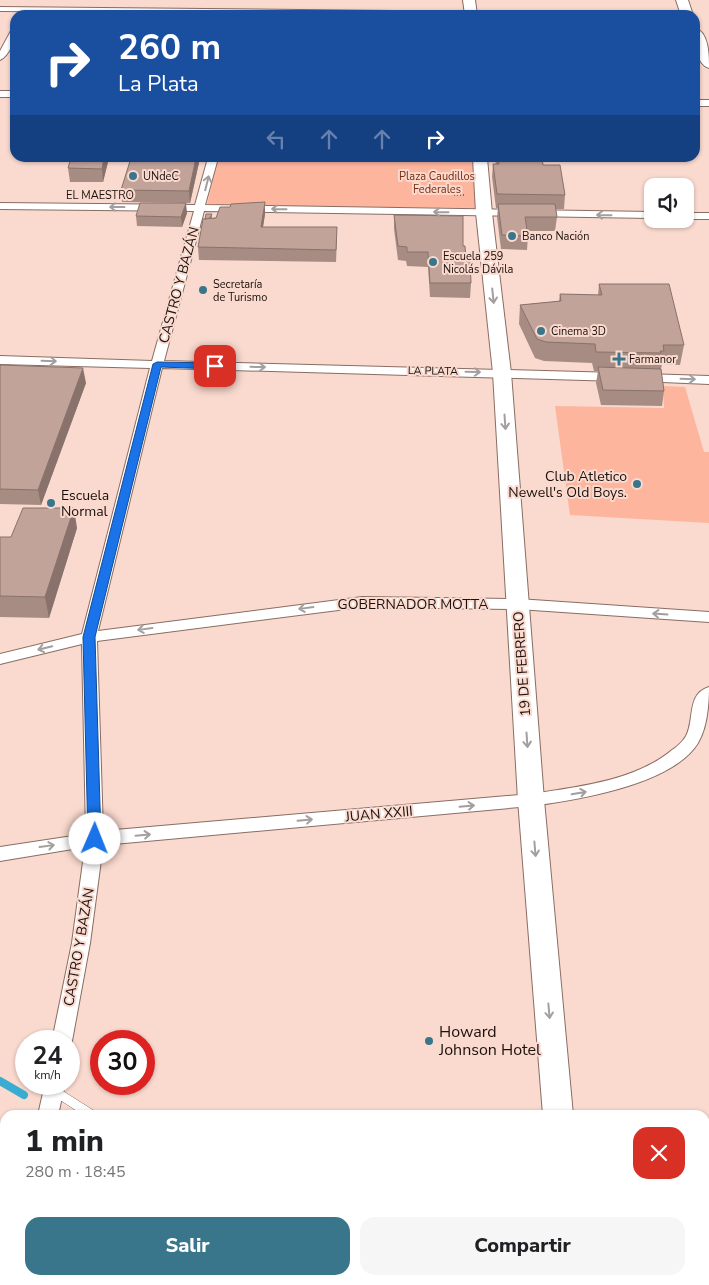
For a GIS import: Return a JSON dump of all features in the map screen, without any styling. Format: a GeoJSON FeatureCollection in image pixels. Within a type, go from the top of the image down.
{"type":"FeatureCollection","features":[{"type":"Feature","properties":{"kind":"main road"},"geometry":{"type":"LineString","coordinates":[[705,44],[709,64]]}},
{"type":"Feature","properties":{"kind":"main road","name":"19 DE FEBRERO"},"geometry":{"type":"LineString","coordinates":[[480,162],[484,213],[502,373],[530,800],[558,1110]]}},
{"type":"Feature","properties":{"kind":"street"},"geometry":{"type":"LineString","coordinates":[[0,58],[10,40]]}},
{"type":"Feature","properties":{"kind":"street","name":"CASTRO Y BAZÁN"},"geometry":{"type":"LineString","coordinates":[[64,1030],[80,943],[95,839],[89,637],[157,364],[199,228],[200,208],[212,162]]}},
{"type":"Feature","properties":{"kind":"street","name":"EL MAESTRO"},"geometry":{"type":"LineString","coordinates":[[0,206],[200,208],[219,211],[644,215]]}},
{"type":"Feature","properties":{"kind":"street"},"geometry":{"type":"LineString","coordinates":[[694,216],[709,216]]}},
{"type":"Feature","properties":{"kind":"street","name":"LA PLATA"},"geometry":{"type":"LineString","coordinates":[[0,360],[709,380]]}},
{"type":"Feature","properties":{"kind":"street","name":"GOBERNADOR MOTTA"},"geometry":{"type":"LineString","coordinates":[[0,659],[89,637],[362,602],[518,604],[709,617]]}},
{"type":"Feature","properties":{"kind":"street","name":"JUAN XXIII"},"geometry":{"type":"LineString","coordinates":[[0,854],[95,839],[530,800],[583,793],[641,774],[674,758],[686,748],[695,736],[702,699],[709,693]]}},
{"type":"Feature","properties":{"kind":"street"},"geometry":{"type":"LineString","coordinates":[[49,1110],[52,1095]]}},
{"type":"Feature","properties":{"kind":"lane"},"geometry":{"type":"LineString","coordinates":[[65,1095],[85,1110]]}},
{"type":"Feature","properties":{"kind":"green space","name":"Plaza Caudillos Federales"},"geometry":{"type":"Polygon","coordinates":[[[217,162],[473,162],[477,208],[207,205],[217,162]]]}},
{"type":"Feature","properties":{"kind":"green space","name":"Club Atletico Newell's Old Boys."},"geometry":{"type":"Polygon","coordinates":[[[663,386],[685,387],[704,452],[709,452],[709,523],[570,515],[555,406],[664,408],[663,386]]]}},
{"type":"Feature","properties":{"kind":"building"},"geometry":{"type":"Polygon","coordinates":[[[70,162],[103,162],[102,169],[68,168],[70,162]]]}},
{"type":"Feature","properties":{"kind":"building"},"geometry":{"type":"Polygon","coordinates":[[[130,162],[195,162],[189,191],[121,190],[130,162]]]}},
{"type":"Feature","properties":{"kind":"building"},"geometry":{"type":"Polygon","coordinates":[[[499,162],[543,162],[543,165],[560,165],[565,195],[497,194],[493,164],[499,164],[499,162]]]}},
{"type":"Feature","properties":{"kind":"building"},"geometry":{"type":"Polygon","coordinates":[[[265,202],[261,227],[337,227],[336,250],[198,247],[203,219],[216,218],[220,207],[230,207],[231,204],[265,202]]]}},
{"type":"Feature","properties":{"kind":"building"},"geometry":{"type":"Polygon","coordinates":[[[140,203],[186,203],[181,217],[136,216],[140,203]]]}},
{"type":"Feature","properties":{"kind":"building"},"geometry":{"type":"Polygon","coordinates":[[[498,204],[555,204],[557,217],[525,217],[528,236],[502,235],[498,204]]]}},
{"type":"Feature","properties":{"kind":"building"},"geometry":{"type":"Polygon","coordinates":[[[206,214],[212,214],[210,218],[205,219],[206,214]]]}},
{"type":"Feature","properties":{"kind":"building"},"geometry":{"type":"Polygon","coordinates":[[[394,215],[463,216],[463,246],[465,246],[466,259],[470,259],[471,283],[430,283],[428,252],[407,252],[407,247],[398,246],[394,215]]]}},
{"type":"Feature","properties":{"kind":"building"},"geometry":{"type":"Polygon","coordinates":[[[599,284],[669,284],[684,345],[663,345],[664,351],[660,351],[661,353],[596,352],[595,344],[546,342],[537,339],[520,305],[561,301],[560,294],[602,295],[599,284]]]}},
{"type":"Feature","properties":{"kind":"building"},"geometry":{"type":"Polygon","coordinates":[[[0,365],[83,368],[38,490],[0,489],[0,365]]]}},
{"type":"Feature","properties":{"kind":"building"},"geometry":{"type":"Polygon","coordinates":[[[598,367],[661,369],[664,391],[603,390],[598,367]]]}},
{"type":"Feature","properties":{"kind":"building"},"geometry":{"type":"Polygon","coordinates":[[[23,508],[74,508],[45,597],[0,596],[0,537],[11,537],[23,508]]]}},
{"type":"Feature","properties":{"kind":"waterway"},"geometry":{"type":"LineString","coordinates":[[0,1081],[15,1090]]}},
{"type":"Feature","properties":{"kind":"place","name":"UNdeC"},"geometry":{"type":"Point","coordinates":[133,176]}},
{"type":"Feature","properties":{"kind":"place","name":"Banco Nación"},"geometry":{"type":"Point","coordinates":[512,236]}},
{"type":"Feature","properties":{"kind":"place","name":"Escuela 259 Nicolás Dávila"},"geometry":{"type":"Point","coordinates":[433,262]}},
{"type":"Feature","properties":{"kind":"place","name":"Secretaría de Turismo"},"geometry":{"type":"Point","coordinates":[203,290]}},
{"type":"Feature","properties":{"kind":"place","name":"Cinema 3D"},"geometry":{"type":"Point","coordinates":[541,331]}},
{"type":"Feature","properties":{"kind":"place","name":"Farmanor"},"geometry":{"type":"Point","coordinates":[619,359]}},
{"type":"Feature","properties":{"kind":"place","name":"Club Atletico Newell's Old Boys."},"geometry":{"type":"Point","coordinates":[637,484]}},
{"type":"Feature","properties":{"kind":"place","name":"Escuela Normal"},"geometry":{"type":"Point","coordinates":[51,503]}},
{"type":"Feature","properties":{"kind":"place","name":"Howard Johnson Hotel"},"geometry":{"type":"Point","coordinates":[429,1041]}},
{"type":"Feature","properties":{"kind":"route"},"geometry":{"type":"LineString","coordinates":[[95,839],[89,637],[157,364],[215,366]]}}]}
